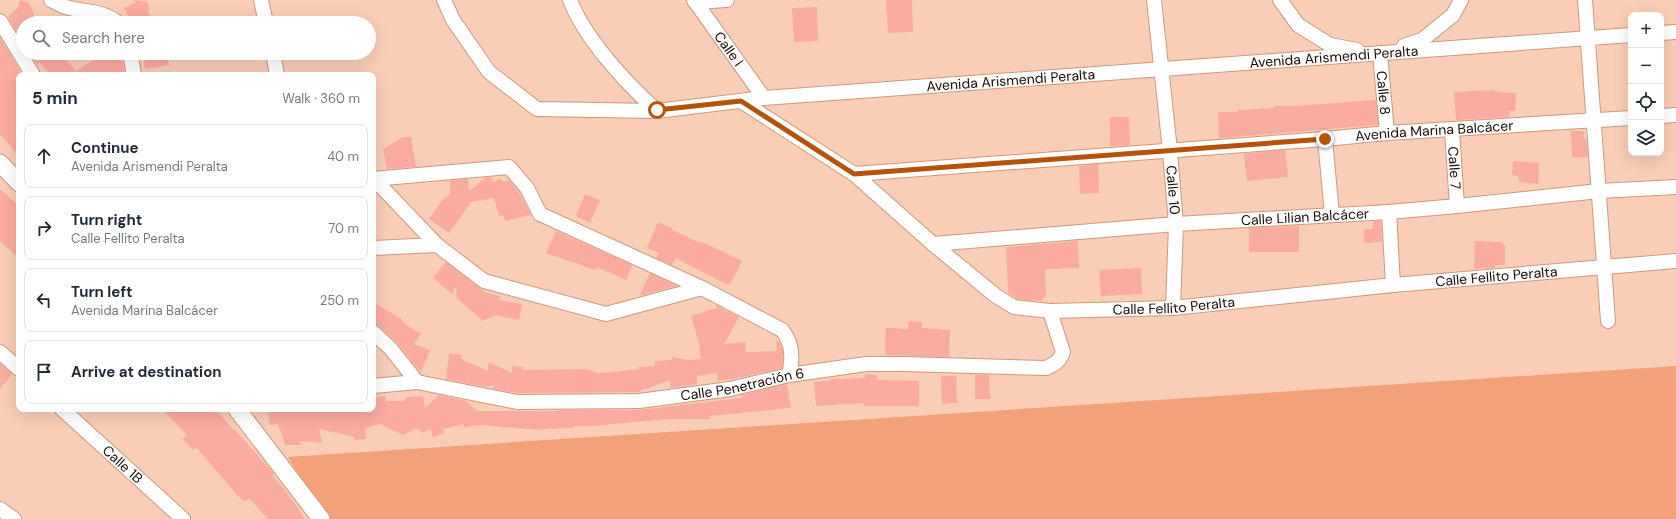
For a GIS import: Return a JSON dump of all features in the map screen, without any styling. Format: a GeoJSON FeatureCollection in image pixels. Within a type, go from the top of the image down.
{"type":"FeatureCollection","features":[{"type":"Feature","properties":{"kind":"street"},"geometry":{"type":"LineString","coordinates":[[51,0],[64,6],[100,13],[108,16]]}},
{"type":"Feature","properties":{"kind":"street"},"geometry":{"type":"LineString","coordinates":[[261,0],[264,16]]}},
{"type":"Feature","properties":{"kind":"street","name":"Avenida Arismendi Peralta"},"geometry":{"type":"LineString","coordinates":[[444,0],[453,20],[489,72],[537,109],[657,110],[764,98],[1628,35]]}},
{"type":"Feature","properties":{"kind":"street"},"geometry":{"type":"LineString","coordinates":[[570,0],[576,14],[605,56],[632,88],[657,110]]}},
{"type":"Feature","properties":{"kind":"street"},"geometry":{"type":"LineString","coordinates":[[695,1],[727,0]]}},
{"type":"Feature","properties":{"kind":"street","name":"Calle 10"},"geometry":{"type":"LineString","coordinates":[[1154,0],[1176,224],[1173,308]]}},
{"type":"Feature","properties":{"kind":"street"},"geometry":{"type":"LineString","coordinates":[[1280,0],[1298,25],[1330,46],[1380,53],[1422,40],[1452,15],[1461,0]]}},
{"type":"Feature","properties":{"kind":"street"},"geometry":{"type":"LineString","coordinates":[[1585,0],[1608,321]]}},
{"type":"Feature","properties":{"kind":"street","name":"Calle I"},"geometry":{"type":"LineString","coordinates":[[695,1],[764,98]]}},
{"type":"Feature","properties":{"kind":"street"},"geometry":{"type":"LineString","coordinates":[[0,21],[16,47]]}},
{"type":"Feature","properties":{"kind":"street"},"geometry":{"type":"LineString","coordinates":[[1664,33],[1676,32]]}},
{"type":"Feature","properties":{"kind":"street","name":"Calle 8"},"geometry":{"type":"LineString","coordinates":[[1380,53],[1387,133]]}},
{"type":"Feature","properties":{"kind":"street"},"geometry":{"type":"LineString","coordinates":[[24,60],[31,72]]}},
{"type":"Feature","properties":{"kind":"street"},"geometry":{"type":"LineString","coordinates":[[131,60],[133,72]]}},
{"type":"Feature","properties":{"kind":"street"},"geometry":{"type":"LineString","coordinates":[[274,60],[276,72]]}},
{"type":"Feature","properties":{"kind":"street","name":"Calle Fellito Peralta"},"geometry":{"type":"LineString","coordinates":[[741,101],[854,174],[933,244],[1005,303],[1014,307],[1050,311],[1173,308],[1393,285],[1676,261]]}},
{"type":"Feature","properties":{"kind":"street"},"geometry":{"type":"LineString","coordinates":[[1664,116],[1676,115]]}},
{"type":"Feature","properties":{"kind":"street","name":"Avenida Marina Balcácer"},"geometry":{"type":"LineString","coordinates":[[854,174],[1170,151],[1387,133],[1628,118]]}},
{"type":"Feature","properties":{"kind":"street","name":"Calle 7"},"geometry":{"type":"LineString","coordinates":[[1452,130],[1457,206]]}},
{"type":"Feature","properties":{"kind":"street"},"geometry":{"type":"LineString","coordinates":[[1325,139],[1332,215]]}},
{"type":"Feature","properties":{"kind":"street"},"geometry":{"type":"LineString","coordinates":[[0,163],[16,180]]}},
{"type":"Feature","properties":{"kind":"street"},"geometry":{"type":"LineString","coordinates":[[376,179],[509,166],[528,188],[540,214],[702,288],[782,330],[788,337],[793,362],[789,375]]}},
{"type":"Feature","properties":{"kind":"street"},"geometry":{"type":"LineString","coordinates":[[376,182],[437,245],[484,281],[606,314],[702,288]]}},
{"type":"Feature","properties":{"kind":"street","name":"Calle Lilian Balcácer"},"geometry":{"type":"LineString","coordinates":[[933,244],[1176,224],[1389,212],[1599,191],[1676,187]]}},
{"type":"Feature","properties":{"kind":"street"},"geometry":{"type":"LineString","coordinates":[[1389,212],[1393,285]]}},
{"type":"Feature","properties":{"kind":"street"},"geometry":{"type":"LineString","coordinates":[[376,248],[437,245]]}},
{"type":"Feature","properties":{"kind":"street","name":"Calle Penetración 6"},"geometry":{"type":"LineString","coordinates":[[376,386],[417,382],[517,402],[639,401],[730,389],[789,375],[866,364],[1046,368],[1055,364],[1061,358],[1063,352],[1050,311]]}},
{"type":"Feature","properties":{"kind":"street"},"geometry":{"type":"LineString","coordinates":[[376,335],[391,349],[417,382]]}},
{"type":"Feature","properties":{"kind":"street"},"geometry":{"type":"LineString","coordinates":[[0,352],[16,366]]}},
{"type":"Feature","properties":{"kind":"street","name":"Calle 1B"},"geometry":{"type":"LineString","coordinates":[[65,412],[182,519]]}},
{"type":"Feature","properties":{"kind":"street"},"geometry":{"type":"LineString","coordinates":[[239,412],[321,519]]}},
{"type":"Feature","properties":{"kind":"street"},"geometry":{"type":"LineString","coordinates":[[0,509],[14,519]]}},
{"type":"Feature","properties":{"kind":"shaded area"},"geometry":{"type":"Polygon","coordinates":[[[1676,366],[1676,519],[325,519],[288,457],[1676,366]]]}},
{"type":"Feature","properties":{"kind":"building"},"geometry":{"type":"Polygon","coordinates":[[[20,0],[29,3],[34,13],[33,16],[16,16],[16,31],[8,17],[18,7],[20,0]]]}},
{"type":"Feature","properties":{"kind":"building"},"geometry":{"type":"Polygon","coordinates":[[[135,0],[147,2],[150,16],[128,16],[124,8],[136,2],[135,0]]]}},
{"type":"Feature","properties":{"kind":"building"},"geometry":{"type":"Polygon","coordinates":[[[886,0],[912,0],[913,32],[888,33],[886,0]]]}},
{"type":"Feature","properties":{"kind":"building"},"geometry":{"type":"Polygon","coordinates":[[[817,7],[818,41],[794,42],[792,8],[817,7]]]}},
{"type":"Feature","properties":{"kind":"building"},"geometry":{"type":"Polygon","coordinates":[[[0,37],[21,72],[16,72],[16,153],[0,134],[0,37]]]}},
{"type":"Feature","properties":{"kind":"building"},"geometry":{"type":"Polygon","coordinates":[[[34,60],[66,60],[76,71],[94,60],[122,60],[124,72],[48,72],[39,62],[37,65],[34,60]]]}},
{"type":"Feature","properties":{"kind":"building"},"geometry":{"type":"Polygon","coordinates":[[[144,60],[168,60],[169,65],[145,69],[144,60]]]}},
{"type":"Feature","properties":{"kind":"building"},"geometry":{"type":"Polygon","coordinates":[[[1495,90],[1495,92],[1516,93],[1515,111],[1509,111],[1509,117],[1456,120],[1454,92],[1495,90]]]}},
{"type":"Feature","properties":{"kind":"building"},"geometry":{"type":"Polygon","coordinates":[[[1376,100],[1378,125],[1219,138],[1218,112],[1238,112],[1238,110],[1275,108],[1275,106],[1376,100]]]}},
{"type":"Feature","properties":{"kind":"building"},"geometry":{"type":"Polygon","coordinates":[[[1110,117],[1129,117],[1130,145],[1110,146],[1110,117]]]}},
{"type":"Feature","properties":{"kind":"building"},"geometry":{"type":"Polygon","coordinates":[[[1571,131],[1584,131],[1584,139],[1586,139],[1588,157],[1572,157],[1571,131]]]}},
{"type":"Feature","properties":{"kind":"building"},"geometry":{"type":"Polygon","coordinates":[[[403,137],[411,137],[416,167],[387,169],[383,149],[403,137]]]}},
{"type":"Feature","properties":{"kind":"building"},"geometry":{"type":"Polygon","coordinates":[[[1285,150],[1288,177],[1247,181],[1244,154],[1285,150]]]}},
{"type":"Feature","properties":{"kind":"building"},"geometry":{"type":"Polygon","coordinates":[[[1513,161],[1539,163],[1538,184],[1519,182],[1518,176],[1512,175],[1513,161]]]}},
{"type":"Feature","properties":{"kind":"building"},"geometry":{"type":"Polygon","coordinates":[[[1098,164],[1099,193],[1080,194],[1079,166],[1098,164]]]}},
{"type":"Feature","properties":{"kind":"building"},"geometry":{"type":"Polygon","coordinates":[[[491,177],[494,182],[500,179],[504,182],[509,180],[521,196],[531,215],[505,221],[504,216],[499,215],[494,198],[471,202],[449,233],[429,219],[443,199],[450,195],[450,181],[468,179],[469,191],[485,178],[491,177]]]}},
{"type":"Feature","properties":{"kind":"building"},"geometry":{"type":"Polygon","coordinates":[[[0,189],[16,203],[16,256],[0,241],[0,189]]]}},
{"type":"Feature","properties":{"kind":"building"},"geometry":{"type":"Polygon","coordinates":[[[585,194],[600,200],[590,223],[576,216],[585,194]]]}},
{"type":"Feature","properties":{"kind":"building"},"geometry":{"type":"Polygon","coordinates":[[[1373,221],[1381,221],[1382,242],[1364,243],[1364,229],[1373,229],[1373,221]]]}},
{"type":"Feature","properties":{"kind":"building"},"geometry":{"type":"Polygon","coordinates":[[[658,222],[672,228],[672,230],[742,261],[730,284],[726,284],[676,258],[672,265],[656,258],[659,253],[647,248],[658,222]]]}},
{"type":"Feature","properties":{"kind":"building"},"geometry":{"type":"Polygon","coordinates":[[[1299,226],[1299,252],[1249,252],[1249,228],[1299,226]]]}},
{"type":"Feature","properties":{"kind":"building"},"geometry":{"type":"Polygon","coordinates":[[[556,231],[632,265],[626,280],[597,267],[595,270],[546,253],[556,231]]]}},
{"type":"Feature","properties":{"kind":"building"},"geometry":{"type":"Polygon","coordinates":[[[1078,241],[1079,268],[1045,269],[1046,295],[1041,301],[1017,299],[1008,292],[1006,247],[1078,241]]]}},
{"type":"Feature","properties":{"kind":"building"},"geometry":{"type":"Polygon","coordinates":[[[1475,241],[1501,242],[1505,246],[1505,265],[1495,265],[1495,268],[1474,269],[1475,241]]]}},
{"type":"Feature","properties":{"kind":"building"},"geometry":{"type":"Polygon","coordinates":[[[446,262],[486,293],[500,296],[499,300],[522,304],[519,320],[495,315],[483,321],[456,297],[457,287],[455,287],[452,294],[433,278],[446,262]]]}},
{"type":"Feature","properties":{"kind":"building"},"geometry":{"type":"Polygon","coordinates":[[[1141,268],[1142,294],[1101,296],[1099,270],[1141,268]]]}},
{"type":"Feature","properties":{"kind":"building"},"geometry":{"type":"Polygon","coordinates":[[[650,273],[677,286],[642,295],[640,294],[650,273]]]}},
{"type":"Feature","properties":{"kind":"building"},"geometry":{"type":"Polygon","coordinates":[[[376,304],[403,320],[402,322],[421,334],[414,344],[430,350],[421,372],[397,343],[376,325],[376,304]]]}},
{"type":"Feature","properties":{"kind":"building"},"geometry":{"type":"Polygon","coordinates":[[[716,305],[739,317],[724,344],[745,342],[746,352],[777,351],[776,341],[779,341],[783,352],[782,368],[718,381],[717,373],[697,376],[697,384],[671,388],[670,380],[638,392],[518,393],[493,389],[494,385],[486,387],[446,379],[449,353],[462,355],[461,359],[488,371],[489,362],[512,373],[512,366],[523,367],[523,370],[587,369],[600,374],[603,372],[605,373],[639,369],[639,367],[655,366],[655,361],[673,360],[672,357],[688,360],[701,359],[699,343],[691,316],[717,308],[716,305]]]}},
{"type":"Feature","properties":{"kind":"building"},"geometry":{"type":"Polygon","coordinates":[[[909,321],[922,322],[922,328],[950,330],[949,357],[885,355],[886,328],[908,329],[909,321]]]}},
{"type":"Feature","properties":{"kind":"building"},"geometry":{"type":"Polygon","coordinates":[[[0,363],[12,374],[0,389],[0,363]]]}},
{"type":"Feature","properties":{"kind":"building"},"geometry":{"type":"Polygon","coordinates":[[[865,374],[877,375],[877,380],[919,381],[919,406],[864,406],[864,403],[816,406],[814,382],[829,381],[831,379],[865,378],[865,374]]]}},
{"type":"Feature","properties":{"kind":"building"},"geometry":{"type":"Polygon","coordinates":[[[975,375],[989,375],[990,399],[975,399],[975,375]]]}},
{"type":"Feature","properties":{"kind":"building"},"geometry":{"type":"Polygon","coordinates":[[[941,376],[956,376],[957,403],[942,404],[941,376]]]}},
{"type":"Feature","properties":{"kind":"building"},"geometry":{"type":"Polygon","coordinates":[[[787,384],[791,408],[710,416],[710,419],[670,419],[597,426],[573,426],[574,428],[542,430],[479,425],[464,427],[464,424],[443,429],[444,433],[433,438],[431,429],[423,433],[417,428],[403,435],[380,424],[365,428],[366,439],[354,440],[354,437],[319,429],[322,443],[300,441],[301,445],[285,445],[278,424],[270,425],[268,412],[376,412],[376,398],[385,396],[386,401],[403,401],[407,397],[423,396],[425,408],[439,395],[466,401],[477,411],[558,411],[639,410],[742,398],[742,395],[787,384]]]}},
{"type":"Feature","properties":{"kind":"building"},"geometry":{"type":"Polygon","coordinates":[[[165,412],[218,412],[233,430],[234,429],[271,470],[274,474],[272,476],[282,486],[305,519],[268,519],[250,499],[244,501],[237,495],[196,447],[193,450],[183,439],[187,435],[165,412]]]}},
{"type":"Feature","properties":{"kind":"route"},"geometry":{"type":"LineString","coordinates":[[657,110],[741,101],[854,174],[1325,139]]}}]}
